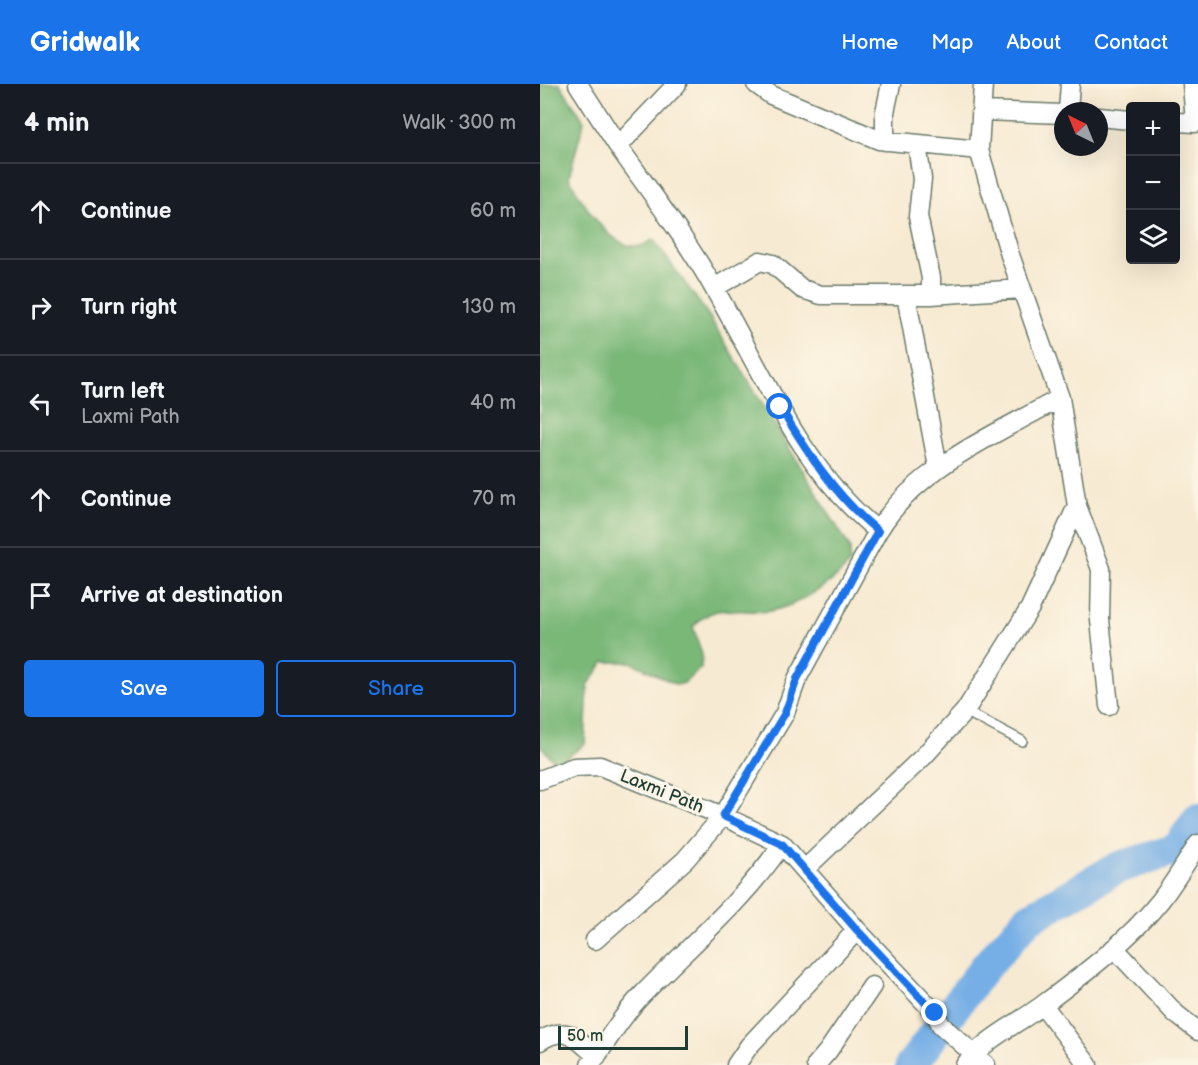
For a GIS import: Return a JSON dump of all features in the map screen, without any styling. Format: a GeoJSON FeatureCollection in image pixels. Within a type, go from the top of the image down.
{"type":"FeatureCollection","features":[{"type":"Feature","properties":{"kind":"street"},"geometry":{"type":"LineString","coordinates":[[578,84],[714,288],[780,407],[817,468],[861,518],[878,531]]}},
{"type":"Feature","properties":{"kind":"street"},"geometry":{"type":"LineString","coordinates":[[618,146],[677,84]]}},
{"type":"Feature","properties":{"kind":"street"},"geometry":{"type":"LineString","coordinates":[[756,84],[771,95],[885,141],[978,150]]}},
{"type":"Feature","properties":{"kind":"street"},"geometry":{"type":"LineString","coordinates":[[885,141],[885,112],[891,84]]}},
{"type":"Feature","properties":{"kind":"street"},"geometry":{"type":"LineString","coordinates":[[983,84],[978,150],[1022,289],[1060,398],[1077,506],[1101,570],[1100,620],[1108,706]]}},
{"type":"Feature","properties":{"kind":"street"},"geometry":{"type":"LineString","coordinates":[[1069,102],[1070,84]]}},
{"type":"Feature","properties":{"kind":"street"},"geometry":{"type":"LineString","coordinates":[[1180,121],[1196,119],[1192,84]]}},
{"type":"Feature","properties":{"kind":"street"},"geometry":{"type":"LineString","coordinates":[[981,111],[1054,114]]}},
{"type":"Feature","properties":{"kind":"street"},"geometry":{"type":"LineString","coordinates":[[1108,118],[1126,120]]}},
{"type":"Feature","properties":{"kind":"street"},"geometry":{"type":"LineString","coordinates":[[917,144],[922,179],[918,216],[931,278],[931,295]]}},
{"type":"Feature","properties":{"kind":"street"},"geometry":{"type":"LineString","coordinates":[[714,288],[760,261],[773,264],[802,289],[821,295],[931,295],[1022,289]]}},
{"type":"Feature","properties":{"kind":"street"},"geometry":{"type":"LineString","coordinates":[[906,295],[938,467]]}},
{"type":"Feature","properties":{"kind":"street"},"geometry":{"type":"LineString","coordinates":[[595,940],[686,860],[723,816],[785,713],[797,679],[887,516],[938,467],[1060,398]]}},
{"type":"Feature","properties":{"kind":"street"},"geometry":{"type":"LineString","coordinates":[[805,869],[923,757],[965,711],[1030,608],[1077,506]]}},
{"type":"Feature","properties":{"kind":"street","name":"Laxmi Path"},"geometry":{"type":"LineString","coordinates":[[540,780],[574,767],[600,766],[723,816],[782,844],[857,930],[935,1013],[941,1025],[974,1062]]}},
{"type":"Feature","properties":{"kind":"street"},"geometry":{"type":"LineString","coordinates":[[540,1041],[561,1032],[568,1032],[594,1060],[617,1024],[641,996],[740,899],[782,844]]}},
{"type":"Feature","properties":{"kind":"street"},"geometry":{"type":"LineString","coordinates":[[974,1062],[1114,948],[1159,902],[1198,844]]}},
{"type":"Feature","properties":{"kind":"street"},"geometry":{"type":"LineString","coordinates":[[736,1065],[749,1046],[857,930]]}},
{"type":"Feature","properties":{"kind":"street"},"geometry":{"type":"LineString","coordinates":[[1114,948],[1176,1014],[1198,1030]]}},
{"type":"Feature","properties":{"kind":"street"},"geometry":{"type":"LineString","coordinates":[[816,1065],[872,986]]}},
{"type":"Feature","properties":{"kind":"street"},"geometry":{"type":"LineString","coordinates":[[1043,1005],[1088,1065]]}},
{"type":"Feature","properties":{"kind":"lane"},"geometry":{"type":"LineString","coordinates":[[965,711],[1022,741]]}},
{"type":"Feature","properties":{"kind":"green space"},"geometry":{"type":"Polygon","coordinates":[[[540,84],[560,84],[584,121],[569,177],[589,210],[608,233],[630,246],[641,246],[653,239],[707,313],[850,548],[850,562],[844,570],[825,586],[790,605],[758,612],[719,611],[702,618],[693,627],[702,654],[701,668],[684,683],[677,685],[631,662],[604,662],[588,685],[585,744],[561,762],[553,760],[540,745],[540,84]]]}},
{"type":"Feature","properties":{"kind":"waterway"},"geometry":{"type":"LineString","coordinates":[[911,1065],[984,968],[1028,919],[1117,868],[1177,849],[1198,819]]}},
{"type":"Feature","properties":{"kind":"route"},"geometry":{"type":"LineString","coordinates":[[780,407],[817,468],[861,518],[878,531],[797,679],[785,713],[723,816],[782,844],[857,930],[935,1013]]}}]}
